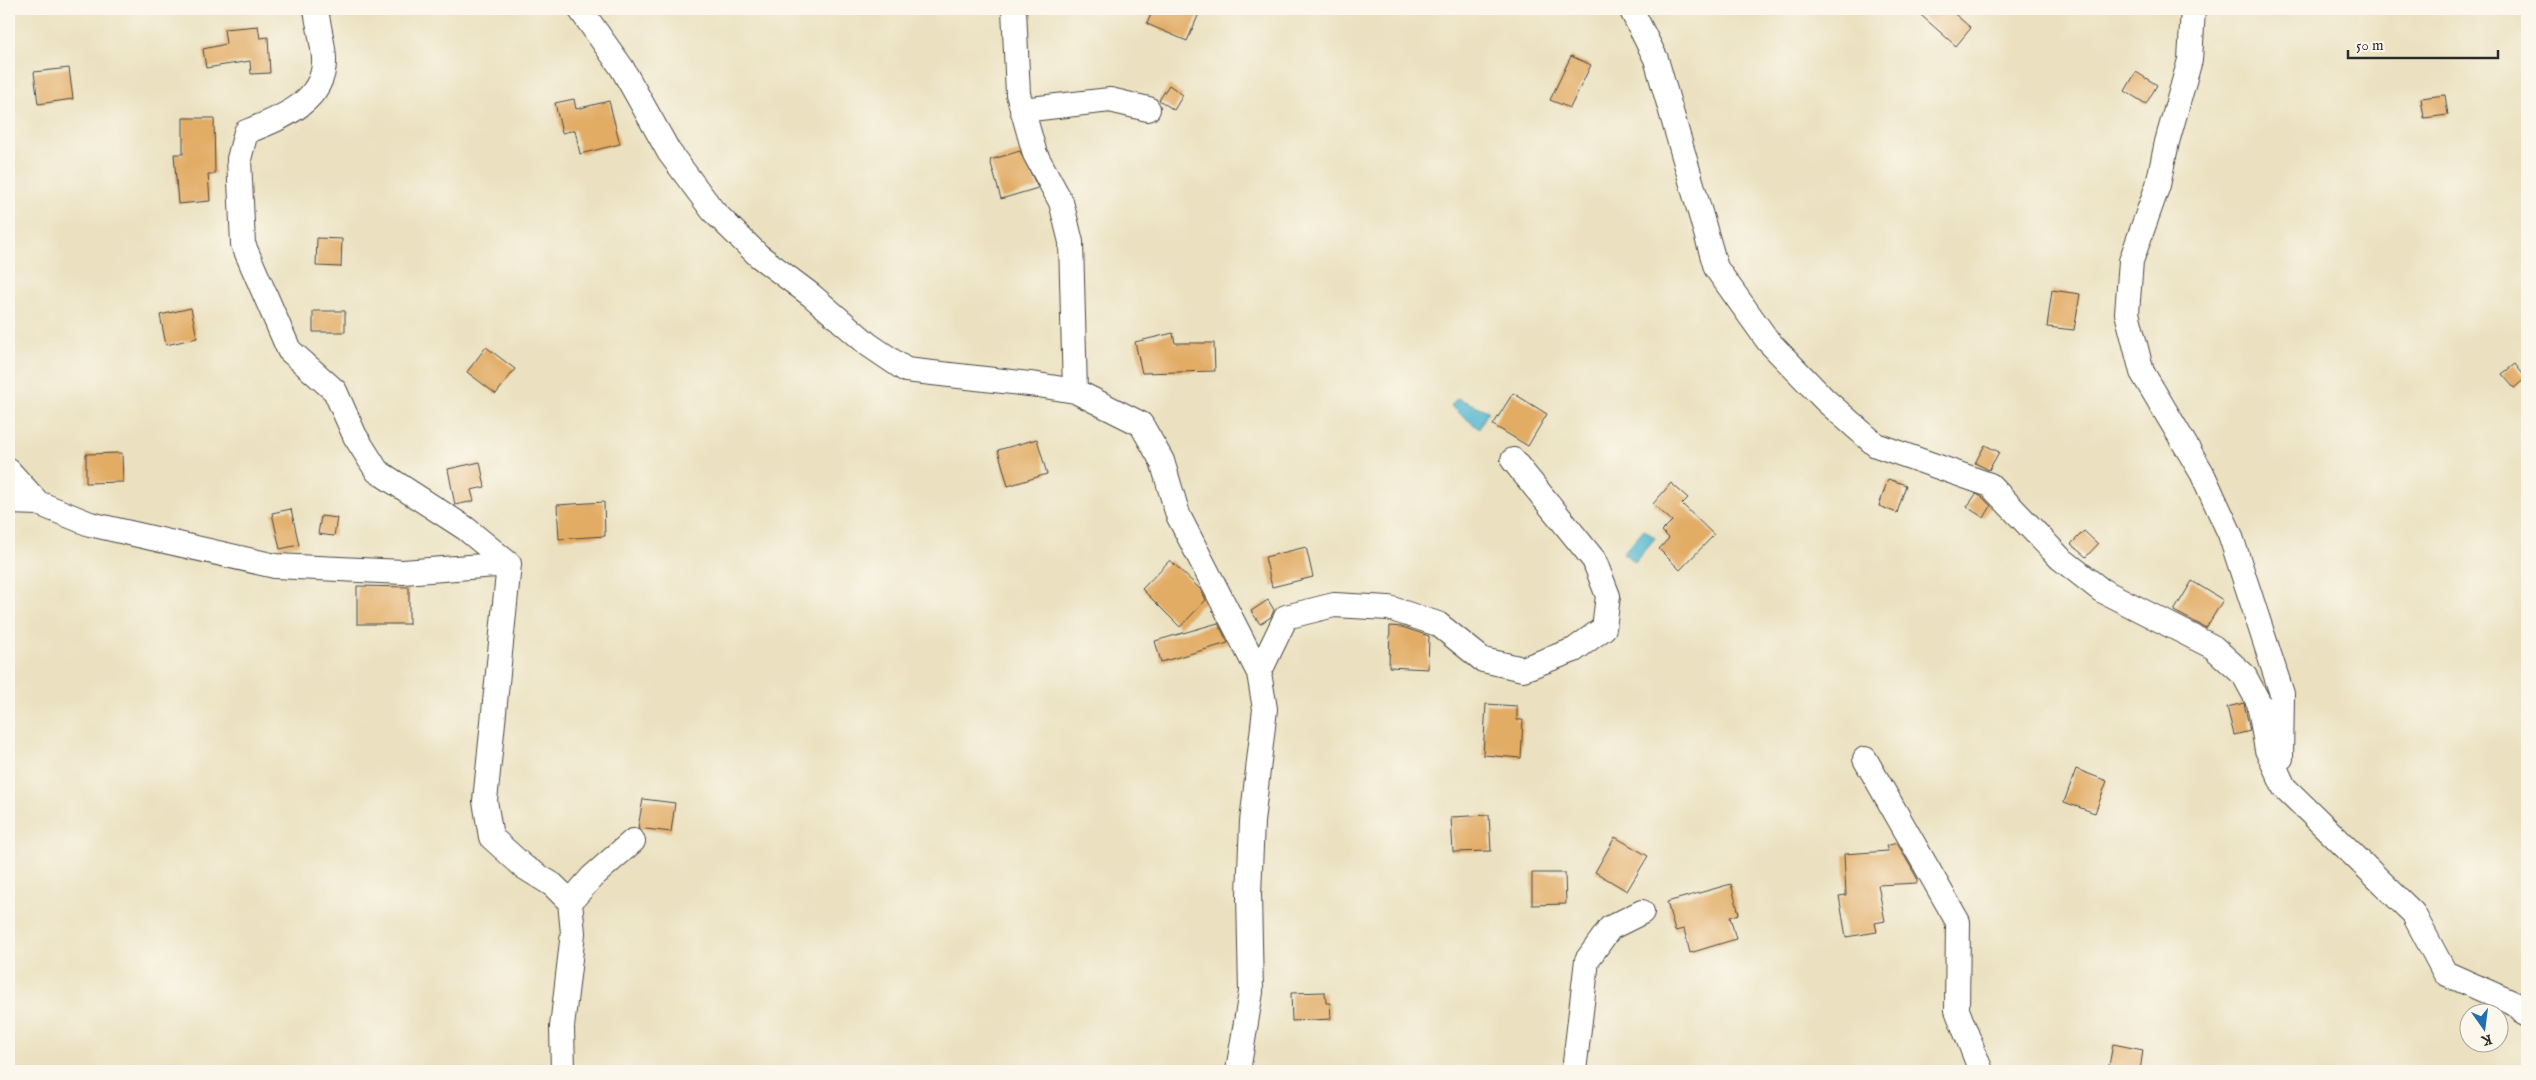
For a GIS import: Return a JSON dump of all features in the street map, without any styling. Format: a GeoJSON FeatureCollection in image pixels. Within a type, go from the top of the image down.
{"type":"FeatureCollection","features":[{"type":"Feature","properties":{"kind":"street"},"geometry":{"type":"LineString","coordinates":[[316,9],[324,60],[317,89],[287,116],[246,132],[238,159],[243,244],[289,350],[335,391],[355,436],[377,471],[465,528],[509,564]]}},
{"type":"Feature","properties":{"kind":"street"},"geometry":{"type":"LineString","coordinates":[[580,9],[622,68],[669,152],[714,211],[759,256],[811,295],[868,345],[906,370],[1038,384],[1075,391],[1141,424],[1162,461],[1178,514],[1260,673],[1266,709],[1252,822],[1249,894],[1251,992],[1238,1071]]}},
{"type":"Feature","properties":{"kind":"street"},"geometry":{"type":"LineString","coordinates":[[1014,9],[1018,94],[1035,154],[1061,202],[1071,242],[1075,391]]}},
{"type":"Feature","properties":{"kind":"street"},"geometry":{"type":"LineString","coordinates":[[1631,9],[1656,58],[1716,268],[1768,341],[1825,400],[1876,445],[1990,485],[2060,558],[2102,590],[2213,647],[2244,675],[2259,703],[2267,750],[2284,787],[2413,913],[2446,973],[2517,1005],[2527,1015]]}},
{"type":"Feature","properties":{"kind":"street"},"geometry":{"type":"LineString","coordinates":[[2193,9],[2190,60],[2167,142],[2158,185],[2131,261],[2127,313],[2142,372],[2202,473],[2230,534],[2282,694],[2279,746],[2284,787]]}},
{"type":"Feature","properties":{"kind":"street"},"geometry":{"type":"LineString","coordinates":[[1022,110],[1110,100],[1148,109]]}},
{"type":"Feature","properties":{"kind":"street"},"geometry":{"type":"LineString","coordinates":[[1260,673],[1286,617],[1334,605],[1389,608],[1438,624],[1483,660],[1523,669],[1574,650],[1604,628],[1608,596],[1594,560],[1513,460]]}},
{"type":"Feature","properties":{"kind":"street"},"geometry":{"type":"LineString","coordinates":[[9,471],[38,503]]}},
{"type":"Feature","properties":{"kind":"street"},"geometry":{"type":"LineString","coordinates":[[9,502],[38,503],[90,524],[274,566],[403,572],[509,564]]}},
{"type":"Feature","properties":{"kind":"street"},"geometry":{"type":"LineString","coordinates":[[509,564],[484,801],[491,837],[524,867],[553,885],[570,902],[573,933],[562,1027],[563,1071]]}},
{"type":"Feature","properties":{"kind":"street"},"geometry":{"type":"LineString","coordinates":[[1864,759],[1958,922],[1957,1010],[1981,1071]]}},
{"type":"Feature","properties":{"kind":"street"},"geometry":{"type":"LineString","coordinates":[[570,902],[592,877],[633,841]]}},
{"type":"Feature","properties":{"kind":"street"},"geometry":{"type":"LineString","coordinates":[[1574,1071],[1588,960],[1610,928],[1642,912]]}},
{"type":"Feature","properties":{"kind":"water"},"geometry":{"type":"Polygon","coordinates":[[[1457,398],[1488,411],[1479,429],[1451,406],[1457,398]]]}},
{"type":"Feature","properties":{"kind":"water"},"geometry":{"type":"Polygon","coordinates":[[[1644,529],[1655,538],[1635,562],[1623,553],[1644,529]]]}},
{"type":"Feature","properties":{"kind":"building"},"geometry":{"type":"Polygon","coordinates":[[[1153,9],[1201,9],[1187,41],[1147,24],[1153,9]]]}},
{"type":"Feature","properties":{"kind":"building"},"geometry":{"type":"Polygon","coordinates":[[[1914,9],[1949,9],[1971,28],[1956,46],[1914,9]]]}},
{"type":"Feature","properties":{"kind":"building"},"geometry":{"type":"Polygon","coordinates":[[[258,26],[260,38],[268,37],[270,73],[251,74],[250,61],[206,68],[203,49],[226,44],[224,29],[258,26]]]}},
{"type":"Feature","properties":{"kind":"building"},"geometry":{"type":"Polygon","coordinates":[[[1571,56],[1591,65],[1570,108],[1550,100],[1571,56]]]}},
{"type":"Feature","properties":{"kind":"building"},"geometry":{"type":"Polygon","coordinates":[[[69,68],[73,99],[38,104],[34,72],[69,68]]]}},
{"type":"Feature","properties":{"kind":"building"},"geometry":{"type":"Polygon","coordinates":[[[2136,72],[2157,85],[2146,104],[2125,91],[2136,72]]]}},
{"type":"Feature","properties":{"kind":"building"},"geometry":{"type":"Polygon","coordinates":[[[1169,85],[1183,95],[1174,110],[1159,100],[1169,85]]]}},
{"type":"Feature","properties":{"kind":"building"},"geometry":{"type":"Polygon","coordinates":[[[2445,95],[2448,115],[2424,118],[2421,98],[2445,95]]]}},
{"type":"Feature","properties":{"kind":"building"},"geometry":{"type":"Polygon","coordinates":[[[574,99],[576,109],[609,101],[620,144],[580,154],[575,130],[562,133],[555,103],[574,99]]]}},
{"type":"Feature","properties":{"kind":"building"},"geometry":{"type":"Polygon","coordinates":[[[183,118],[214,118],[215,174],[208,174],[210,201],[178,204],[174,154],[183,154],[183,118]]]}},
{"type":"Feature","properties":{"kind":"building"},"geometry":{"type":"Polygon","coordinates":[[[1020,151],[1038,188],[1001,199],[990,160],[1020,151]]]}},
{"type":"Feature","properties":{"kind":"building"},"geometry":{"type":"Polygon","coordinates":[[[317,238],[342,239],[341,267],[316,266],[317,238]]]}},
{"type":"Feature","properties":{"kind":"building"},"geometry":{"type":"Polygon","coordinates":[[[2052,290],[2080,294],[2074,330],[2047,327],[2052,290]]]}},
{"type":"Feature","properties":{"kind":"building"},"geometry":{"type":"Polygon","coordinates":[[[191,308],[197,338],[166,345],[160,315],[191,308]]]}},
{"type":"Feature","properties":{"kind":"building"},"geometry":{"type":"Polygon","coordinates":[[[313,311],[345,311],[345,332],[313,332],[313,311]]]}},
{"type":"Feature","properties":{"kind":"building"},"geometry":{"type":"Polygon","coordinates":[[[1173,333],[1175,343],[1214,343],[1215,371],[1142,373],[1135,342],[1173,333]]]}},
{"type":"Feature","properties":{"kind":"building"},"geometry":{"type":"Polygon","coordinates":[[[486,347],[515,369],[496,394],[467,372],[486,347]]]}},
{"type":"Feature","properties":{"kind":"building"},"geometry":{"type":"Polygon","coordinates":[[[2515,364],[2526,378],[2514,388],[2502,374],[2515,364]]]}},
{"type":"Feature","properties":{"kind":"building"},"geometry":{"type":"Polygon","coordinates":[[[1513,393],[1547,414],[1528,446],[1493,425],[1513,393]]]}},
{"type":"Feature","properties":{"kind":"building"},"geometry":{"type":"Polygon","coordinates":[[[1037,439],[1047,474],[1008,486],[998,450],[1037,439]]]}},
{"type":"Feature","properties":{"kind":"building"},"geometry":{"type":"Polygon","coordinates":[[[1985,445],[1999,452],[1989,470],[1975,463],[1985,445]]]}},
{"type":"Feature","properties":{"kind":"building"},"geometry":{"type":"Polygon","coordinates":[[[122,453],[123,482],[86,483],[86,454],[122,453]]]}},
{"type":"Feature","properties":{"kind":"building"},"geometry":{"type":"Polygon","coordinates":[[[480,462],[485,487],[471,490],[474,501],[455,505],[448,469],[480,462]]]}},
{"type":"Feature","properties":{"kind":"building"},"geometry":{"type":"Polygon","coordinates":[[[1888,479],[1906,485],[1897,513],[1879,506],[1888,479]]]}},
{"type":"Feature","properties":{"kind":"building"},"geometry":{"type":"Polygon","coordinates":[[[1671,483],[1688,498],[1682,504],[1714,535],[1680,570],[1659,549],[1669,538],[1662,531],[1672,521],[1653,504],[1671,483]]]}},
{"type":"Feature","properties":{"kind":"building"},"geometry":{"type":"Polygon","coordinates":[[[1976,494],[1991,506],[1984,518],[1967,507],[1976,494]]]}},
{"type":"Feature","properties":{"kind":"building"},"geometry":{"type":"Polygon","coordinates":[[[604,502],[605,536],[559,539],[557,505],[604,502]]]}},
{"type":"Feature","properties":{"kind":"building"},"geometry":{"type":"Polygon","coordinates":[[[291,509],[299,545],[280,549],[272,513],[291,509]]]}},
{"type":"Feature","properties":{"kind":"building"},"geometry":{"type":"Polygon","coordinates":[[[321,516],[337,518],[334,536],[318,534],[321,516]]]}},
{"type":"Feature","properties":{"kind":"building"},"geometry":{"type":"Polygon","coordinates":[[[2084,531],[2098,544],[2086,557],[2071,544],[2084,531]]]}},
{"type":"Feature","properties":{"kind":"building"},"geometry":{"type":"Polygon","coordinates":[[[1306,547],[1313,577],[1272,587],[1265,557],[1306,547]]]}},
{"type":"Feature","properties":{"kind":"building"},"geometry":{"type":"Polygon","coordinates":[[[1170,560],[1201,590],[1206,600],[1180,627],[1142,589],[1170,560]]]}},
{"type":"Feature","properties":{"kind":"building"},"geometry":{"type":"Polygon","coordinates":[[[2192,581],[2223,600],[2206,628],[2174,611],[2192,581]]]}},
{"type":"Feature","properties":{"kind":"building"},"geometry":{"type":"Polygon","coordinates":[[[357,586],[409,587],[409,624],[357,624],[357,586]]]}},
{"type":"Feature","properties":{"kind":"building"},"geometry":{"type":"Polygon","coordinates":[[[1268,600],[1274,610],[1271,617],[1260,624],[1251,611],[1268,600]]]}},
{"type":"Feature","properties":{"kind":"building"},"geometry":{"type":"Polygon","coordinates":[[[1218,623],[1228,643],[1161,662],[1155,641],[1218,623]]]}},
{"type":"Feature","properties":{"kind":"building"},"geometry":{"type":"Polygon","coordinates":[[[1390,626],[1402,627],[1429,636],[1428,669],[1389,667],[1390,626]]]}},
{"type":"Feature","properties":{"kind":"building"},"geometry":{"type":"Polygon","coordinates":[[[2244,703],[2250,731],[2234,735],[2227,707],[2244,703]]]}},
{"type":"Feature","properties":{"kind":"building"},"geometry":{"type":"Polygon","coordinates":[[[1486,704],[1517,706],[1517,720],[1523,720],[1521,758],[1483,755],[1486,704]]]}},
{"type":"Feature","properties":{"kind":"building"},"geometry":{"type":"Polygon","coordinates":[[[2076,769],[2107,781],[2095,813],[2064,802],[2076,769]]]}},
{"type":"Feature","properties":{"kind":"building"},"geometry":{"type":"Polygon","coordinates":[[[643,799],[675,803],[671,832],[638,828],[643,799]]]}},
{"type":"Feature","properties":{"kind":"building"},"geometry":{"type":"Polygon","coordinates":[[[1489,815],[1491,851],[1453,852],[1451,817],[1489,815]]]}},
{"type":"Feature","properties":{"kind":"building"},"geometry":{"type":"Polygon","coordinates":[[[1615,837],[1648,856],[1627,891],[1595,872],[1615,837]]]}},
{"type":"Feature","properties":{"kind":"building"},"geometry":{"type":"Polygon","coordinates":[[[1897,843],[1917,878],[1917,883],[1878,885],[1885,921],[1875,923],[1877,932],[1846,937],[1839,896],[1846,895],[1844,854],[1888,851],[1886,846],[1897,843]]]}},
{"type":"Feature","properties":{"kind":"building"},"geometry":{"type":"Polygon","coordinates":[[[1532,873],[1565,873],[1566,904],[1532,905],[1532,873]]]}},
{"type":"Feature","properties":{"kind":"building"},"geometry":{"type":"Polygon","coordinates":[[[1731,884],[1739,914],[1730,917],[1736,939],[1690,953],[1684,929],[1675,931],[1667,902],[1731,884]]]}},
{"type":"Feature","properties":{"kind":"building"},"geometry":{"type":"Polygon","coordinates":[[[1325,992],[1326,1003],[1330,1003],[1331,1019],[1292,1021],[1291,993],[1325,992]]]}},
{"type":"Feature","properties":{"kind":"building"},"geometry":{"type":"Polygon","coordinates":[[[2113,1044],[2143,1050],[2140,1071],[2108,1071],[2113,1044]]]}}]}
